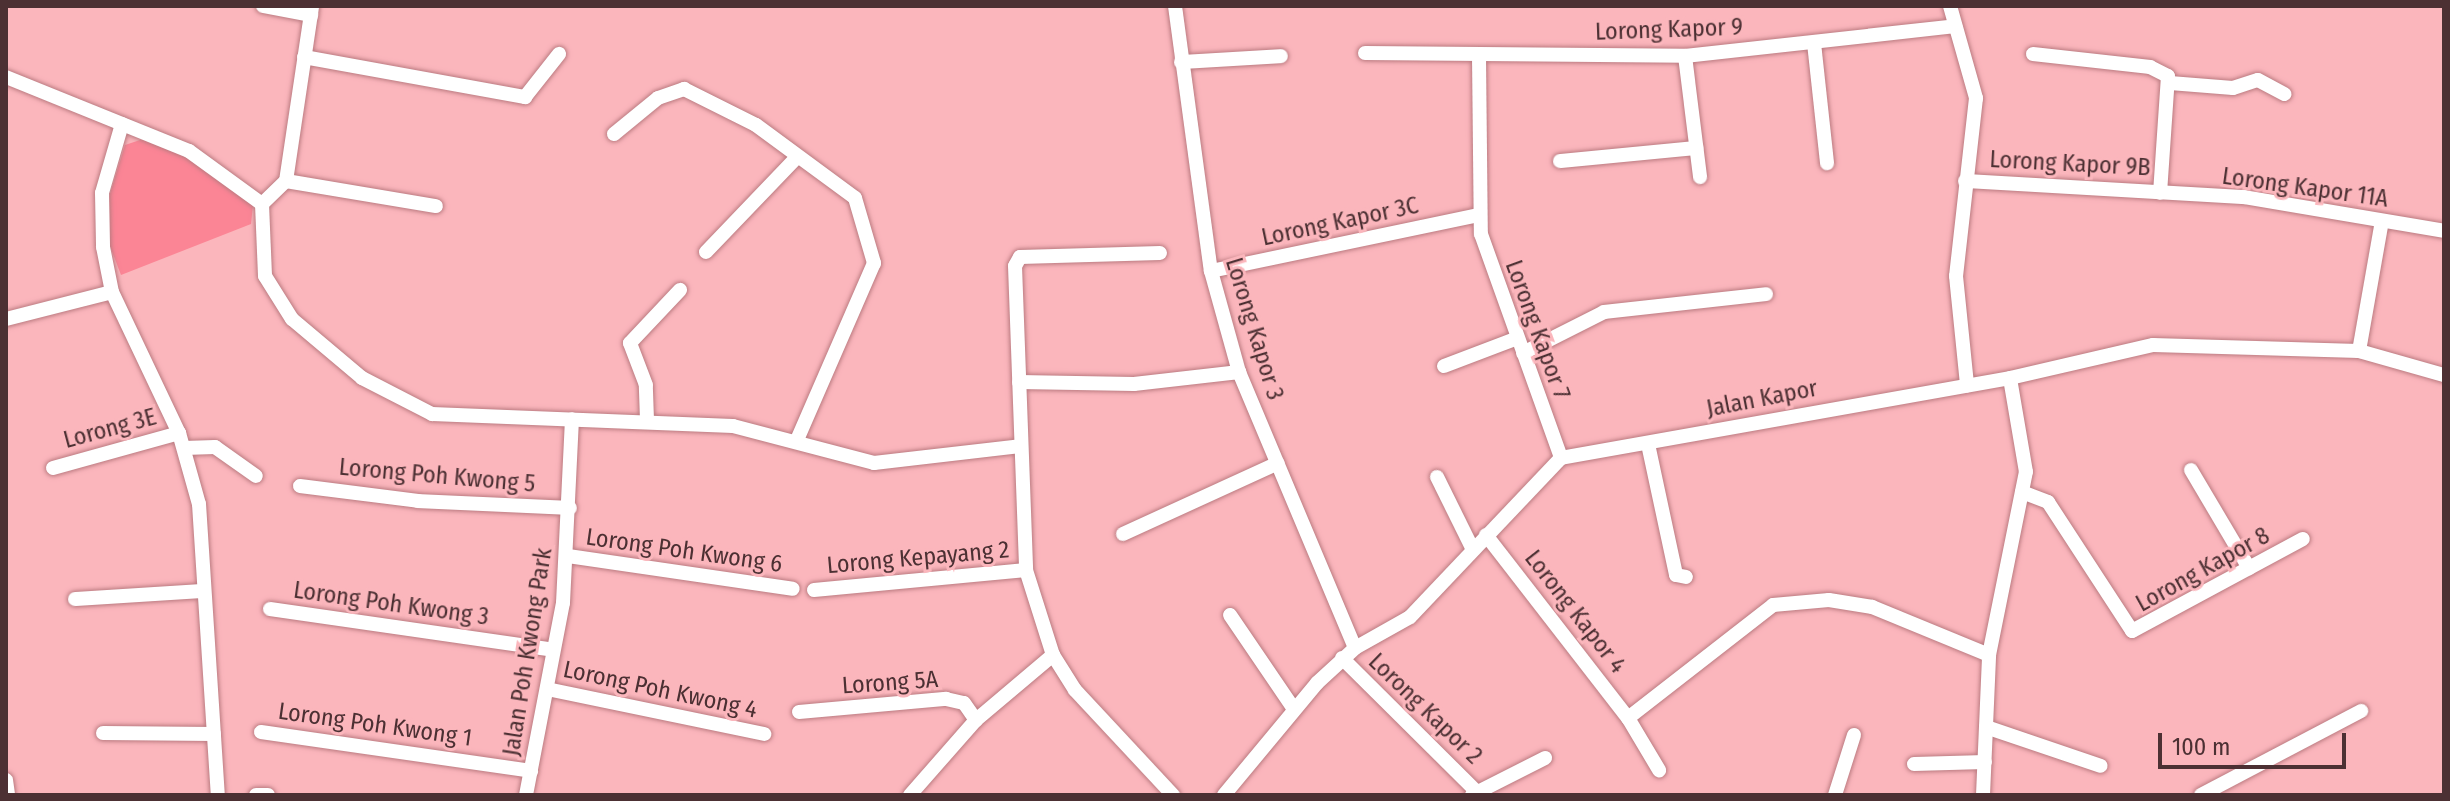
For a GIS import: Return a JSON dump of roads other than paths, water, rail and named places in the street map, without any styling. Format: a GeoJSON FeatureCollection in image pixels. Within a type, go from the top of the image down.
{"type":"FeatureCollection","features":[{"type":"Feature","properties":{"kind":"street"},"geometry":{"type":"LineString","coordinates":[[263,6],[312,10],[286,181],[262,204],[265,276],[292,319],[362,378],[432,414],[647,420],[733,426],[874,463],[1020,446]]}},
{"type":"Feature","properties":{"kind":"street","name":"Lorong Kapor 3"},"geometry":{"type":"LineString","coordinates":[[1175,6],[1211,271],[1239,372],[1355,648]]}},
{"type":"Feature","properties":{"kind":"street"},"geometry":{"type":"LineString","coordinates":[[1950,6],[1976,98],[1956,276],[1967,385]]}},
{"type":"Feature","properties":{"kind":"street","name":"Lorong Kapor 9"},"geometry":{"type":"LineString","coordinates":[[1365,53],[1685,56],[1955,26]]}},
{"type":"Feature","properties":{"kind":"street"},"geometry":{"type":"LineString","coordinates":[[1814,43],[1827,163]]}},
{"type":"Feature","properties":{"kind":"street"},"geometry":{"type":"LineString","coordinates":[[304,57],[525,97],[559,54]]}},
{"type":"Feature","properties":{"kind":"street"},"geometry":{"type":"LineString","coordinates":[[2033,54],[2150,67],[2170,83],[2233,88],[2258,80],[2284,94]]}},
{"type":"Feature","properties":{"kind":"street"},"geometry":{"type":"LineString","coordinates":[[1181,62],[1281,56]]}},
{"type":"Feature","properties":{"kind":"street","name":"Lorong Kapor 7"},"geometry":{"type":"LineString","coordinates":[[1479,56],[1479,215],[1515,339],[1523,353],[1561,458]]}},
{"type":"Feature","properties":{"kind":"street"},"geometry":{"type":"LineString","coordinates":[[1685,56],[1700,177]]}},
{"type":"Feature","properties":{"kind":"street"},"geometry":{"type":"LineString","coordinates":[[6,77],[189,151],[262,204]]}},
{"type":"Feature","properties":{"kind":"street","name":"Lorong Kapor 9B"},"geometry":{"type":"LineString","coordinates":[[1965,181],[2160,193],[2170,83]]}},
{"type":"Feature","properties":{"kind":"street"},"geometry":{"type":"LineString","coordinates":[[614,134],[658,98],[684,89],[756,125],[796,158],[850,189],[874,263],[796,442]]}},
{"type":"Feature","properties":{"kind":"street"},"geometry":{"type":"LineString","coordinates":[[122,124],[102,193],[112,292],[179,433],[199,504],[218,795]]}},
{"type":"Feature","properties":{"kind":"street"},"geometry":{"type":"LineString","coordinates":[[1560,161],[1696,148]]}},
{"type":"Feature","properties":{"kind":"street"},"geometry":{"type":"LineString","coordinates":[[706,252],[796,158]]}},
{"type":"Feature","properties":{"kind":"street"},"geometry":{"type":"LineString","coordinates":[[286,181],[436,206]]}},
{"type":"Feature","properties":{"kind":"street","name":"Lorong Kapor 11A"},"geometry":{"type":"LineString","coordinates":[[2160,193],[2244,197],[2444,231]]}},
{"type":"Feature","properties":{"kind":"street","name":"Lorong Kapor 3C"},"geometry":{"type":"LineString","coordinates":[[1211,271],[1479,215]]}},
{"type":"Feature","properties":{"kind":"street"},"geometry":{"type":"LineString","coordinates":[[2359,351],[2382,221]]}},
{"type":"Feature","properties":{"kind":"street"},"geometry":{"type":"LineString","coordinates":[[1160,253],[1020,257],[1015,266],[1026,570],[1053,655],[1075,690],[1173,795]]}},
{"type":"Feature","properties":{"kind":"street"},"geometry":{"type":"LineString","coordinates":[[647,420],[646,385],[630,343],[680,290]]}},
{"type":"Feature","properties":{"kind":"street"},"geometry":{"type":"LineString","coordinates":[[6,319],[112,292]]}},
{"type":"Feature","properties":{"kind":"street"},"geometry":{"type":"LineString","coordinates":[[1523,353],[1604,312],[1766,294]]}},
{"type":"Feature","properties":{"kind":"street"},"geometry":{"type":"LineString","coordinates":[[1444,366],[1515,339]]}},
{"type":"Feature","properties":{"kind":"street","name":"Jalan Kapor"},"geometry":{"type":"LineString","coordinates":[[1561,458],[2010,378],[2153,345],[2359,351],[2444,375]]}},
{"type":"Feature","properties":{"kind":"street"},"geometry":{"type":"LineString","coordinates":[[1019,382],[1134,384],[1239,372]]}},
{"type":"Feature","properties":{"kind":"street"},"geometry":{"type":"LineString","coordinates":[[1983,795],[1989,655],[2026,472],[2010,378]]}},
{"type":"Feature","properties":{"kind":"street","name":"Jalan Poh Kwong Park"},"geometry":{"type":"LineString","coordinates":[[526,795],[568,556],[572,419]]}},
{"type":"Feature","properties":{"kind":"street","name":"Lorong 3E"},"geometry":{"type":"LineString","coordinates":[[53,468],[179,433]]}},
{"type":"Feature","properties":{"kind":"street"},"geometry":{"type":"LineString","coordinates":[[1648,444],[1676,575],[1686,577]]}},
{"type":"Feature","properties":{"kind":"street"},"geometry":{"type":"LineString","coordinates":[[184,448],[215,447],[256,476]]}},
{"type":"Feature","properties":{"kind":"street"},"geometry":{"type":"LineString","coordinates":[[1224,795],[1294,709],[1342,658],[1410,617],[1561,458]]}},
{"type":"Feature","properties":{"kind":"street"},"geometry":{"type":"LineString","coordinates":[[1123,534],[1278,463]]}},
{"type":"Feature","properties":{"kind":"street"},"geometry":{"type":"LineString","coordinates":[[2191,470],[2249,568]]}},
{"type":"Feature","properties":{"kind":"street"},"geometry":{"type":"LineString","coordinates":[[1437,477],[1473,550]]}},
{"type":"Feature","properties":{"kind":"street","name":"Lorong Poh Kwong 5"},"geometry":{"type":"LineString","coordinates":[[300,486],[418,501],[570,508]]}},
{"type":"Feature","properties":{"kind":"street","name":"Lorong Kapor 8"},"geometry":{"type":"LineString","coordinates":[[2022,492],[2048,502],[2132,631],[2303,539]]}},
{"type":"Feature","properties":{"kind":"street","name":"Lorong Kapor 4"},"geometry":{"type":"LineString","coordinates":[[1486,535],[1628,718],[1659,770]]}},
{"type":"Feature","properties":{"kind":"street","name":"Lorong Poh Kwong 6"},"geometry":{"type":"LineString","coordinates":[[568,556],[793,589]]}},
{"type":"Feature","properties":{"kind":"street","name":"Lorong Kepayang 2"},"geometry":{"type":"LineString","coordinates":[[814,590],[1026,570]]}},
{"type":"Feature","properties":{"kind":"street"},"geometry":{"type":"LineString","coordinates":[[75,599],[203,591]]}},
{"type":"Feature","properties":{"kind":"street"},"geometry":{"type":"LineString","coordinates":[[1628,718],[1773,605],[1829,600],[1872,607],[1989,655]]}},
{"type":"Feature","properties":{"kind":"street","name":"Lorong Poh Kwong 3"},"geometry":{"type":"LineString","coordinates":[[270,609],[553,650]]}},
{"type":"Feature","properties":{"kind":"street"},"geometry":{"type":"LineString","coordinates":[[1230,615],[1294,709]]}},
{"type":"Feature","properties":{"kind":"street"},"geometry":{"type":"LineString","coordinates":[[910,795],[976,720],[1053,655]]}},
{"type":"Feature","properties":{"kind":"street","name":"Lorong Kapor 2"},"geometry":{"type":"LineString","coordinates":[[1342,658],[1475,793]]}},
{"type":"Feature","properties":{"kind":"street","name":"Lorong Poh Kwong 4"},"geometry":{"type":"LineString","coordinates":[[547,689],[764,734]]}},
{"type":"Feature","properties":{"kind":"street","name":"Lorong 5A"},"geometry":{"type":"LineString","coordinates":[[799,712],[946,699],[964,703],[976,720]]}},
{"type":"Feature","properties":{"kind":"street"},"geometry":{"type":"LineString","coordinates":[[2201,795],[2361,711]]}},
{"type":"Feature","properties":{"kind":"street"},"geometry":{"type":"LineString","coordinates":[[1986,727],[2101,766]]}},
{"type":"Feature","properties":{"kind":"street","name":"Lorong Poh Kwong 1"},"geometry":{"type":"LineString","coordinates":[[261,732],[531,771]]}},
{"type":"Feature","properties":{"kind":"street"},"geometry":{"type":"LineString","coordinates":[[103,733],[214,734]]}},
{"type":"Feature","properties":{"kind":"street"},"geometry":{"type":"LineString","coordinates":[[1835,795],[1854,735]]}},
{"type":"Feature","properties":{"kind":"street"},"geometry":{"type":"LineString","coordinates":[[1475,793],[1545,758]]}},
{"type":"Feature","properties":{"kind":"street"},"geometry":{"type":"LineString","coordinates":[[1914,764],[1985,762]]}},
{"type":"Feature","properties":{"kind":"street"},"geometry":{"type":"LineString","coordinates":[[6,780],[8,795]]}},
{"type":"Feature","properties":{"kind":"street"},"geometry":{"type":"LineString","coordinates":[[256,795],[268,795]]}}]}
